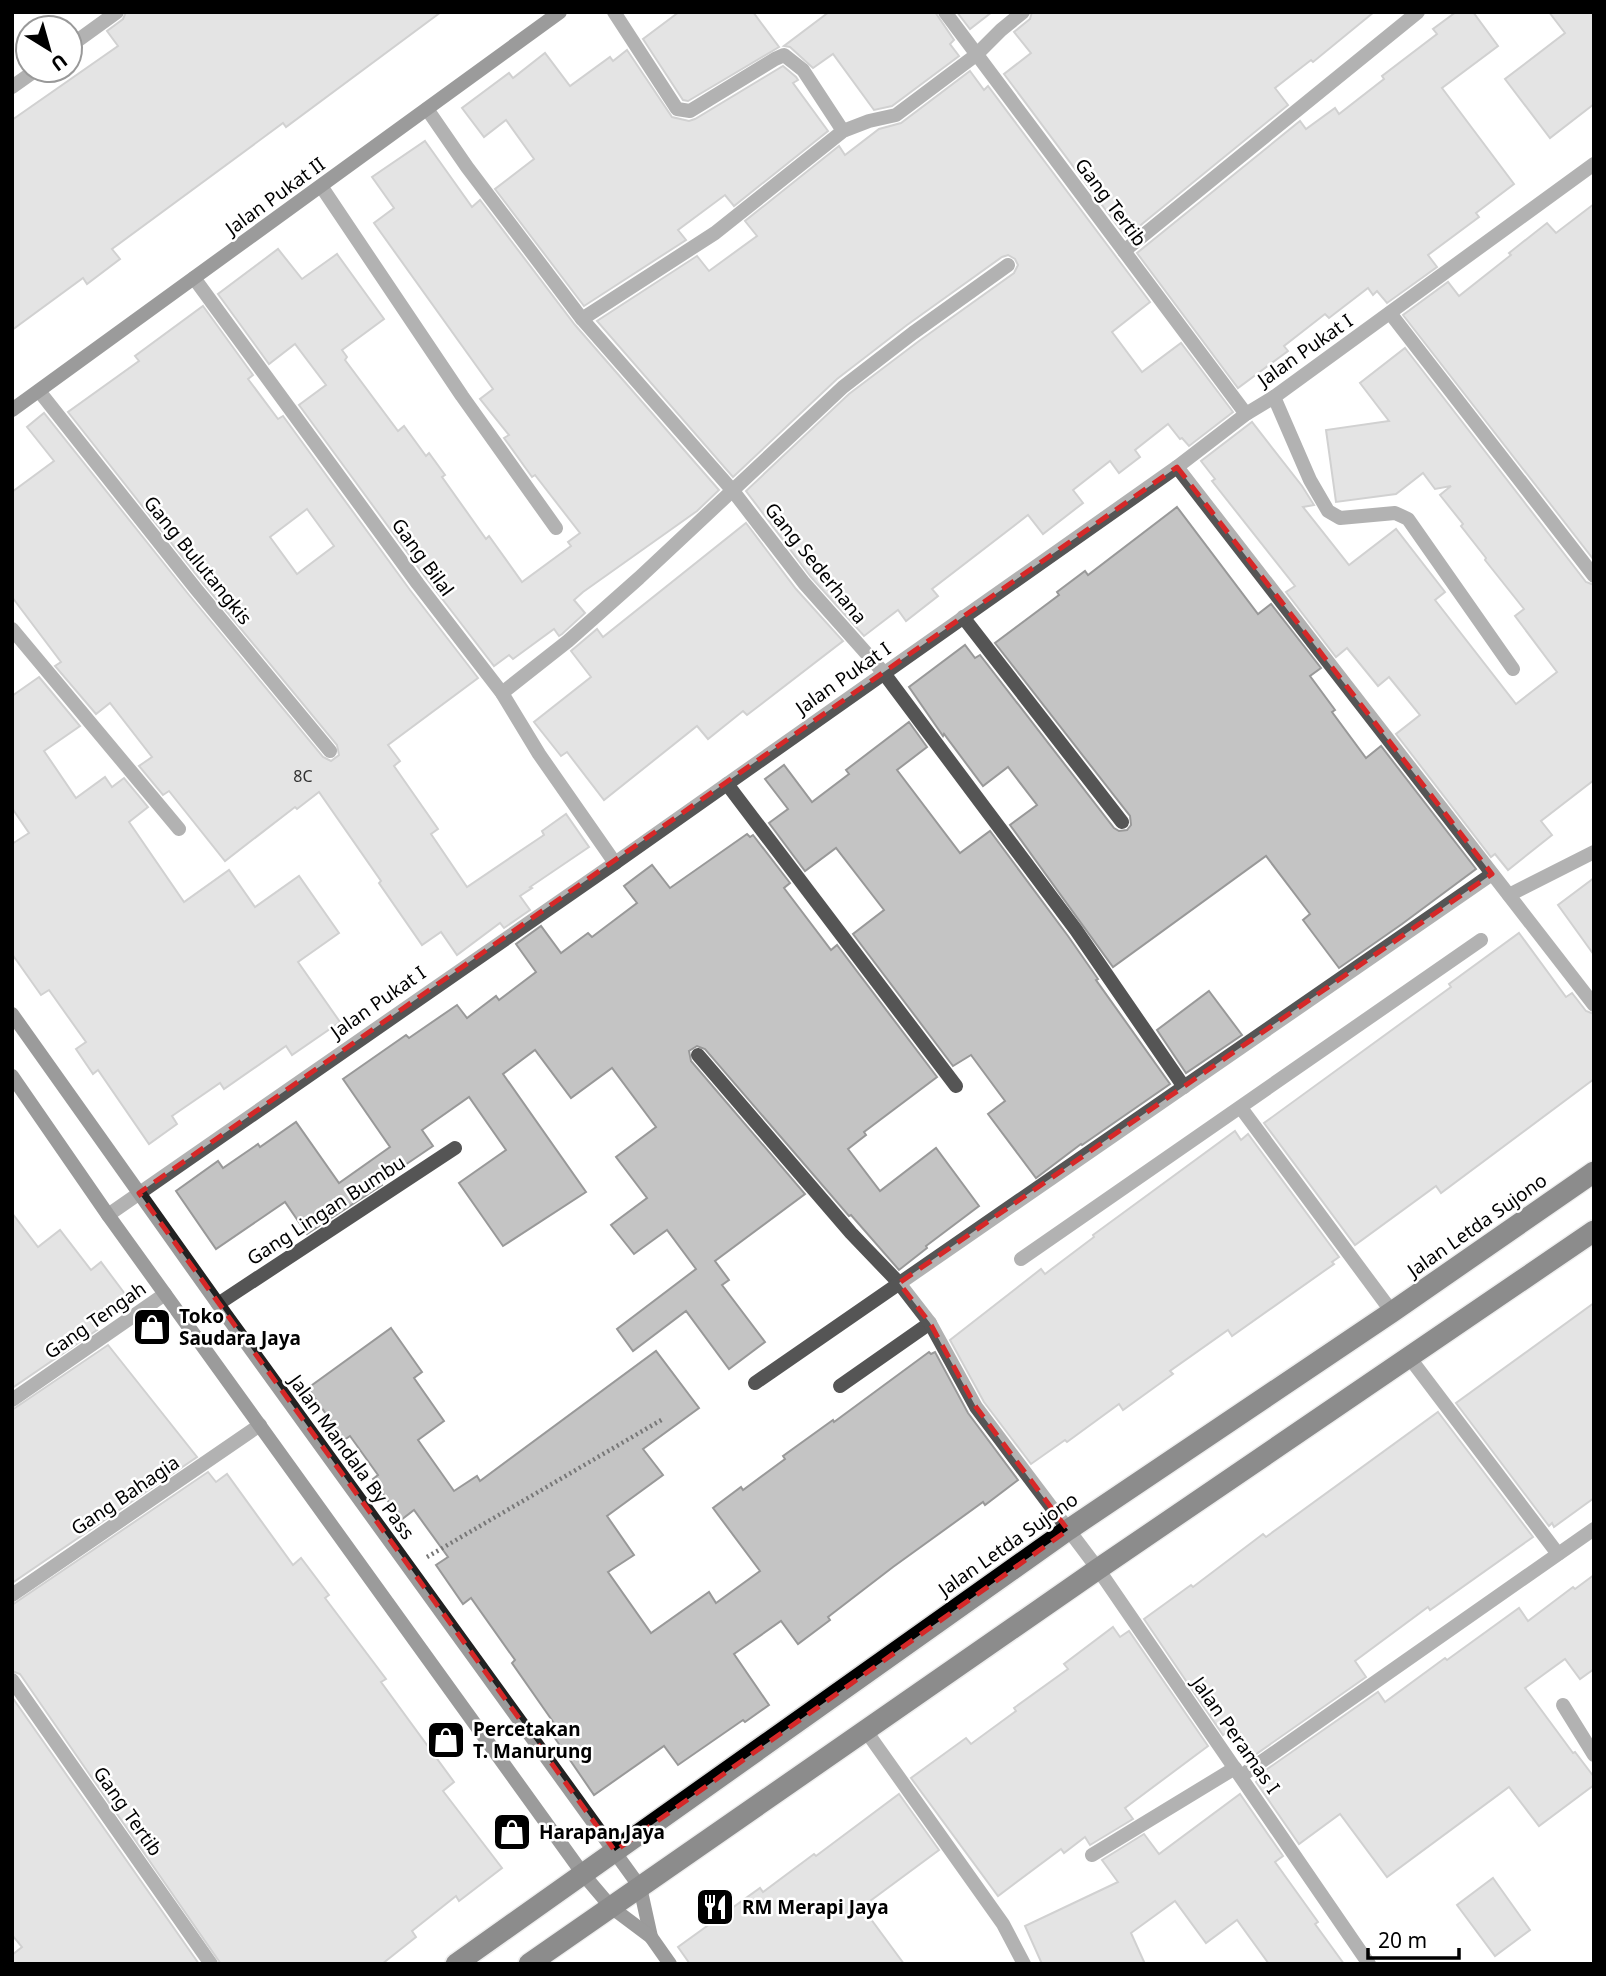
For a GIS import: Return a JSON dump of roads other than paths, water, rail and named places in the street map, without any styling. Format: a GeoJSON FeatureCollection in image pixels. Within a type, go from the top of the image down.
{"type":"FeatureCollection","features":[{"type":"Feature","properties":{"kind":"highway","name":"Jalan Letda Sujono"},"geometry":{"type":"LineString","coordinates":[[456,1964],[1068,1530],[1594,1172]]}},
{"type":"Feature","properties":{"kind":"highway"},"geometry":{"type":"LineString","coordinates":[[529,1964],[1098,1569],[1594,1231]]}},
{"type":"Feature","properties":{"kind":"street"},"geometry":{"type":"LineString","coordinates":[[84,36],[117,12]]}},
{"type":"Feature","properties":{"kind":"street","name":"Jalan Pukat II"},"geometry":{"type":"LineString","coordinates":[[12,410],[560,12]]}},
{"type":"Feature","properties":{"kind":"street"},"geometry":{"type":"LineString","coordinates":[[614,12],[671,103],[681,111],[690,111],[700,106],[784,55],[803,70],[843,131]]}},
{"type":"Feature","properties":{"kind":"street","name":"Gang Tertib"},"geometry":{"type":"LineString","coordinates":[[945,12],[1246,414]]}},
{"type":"Feature","properties":{"kind":"street"},"geometry":{"type":"LineString","coordinates":[[582,319],[715,233],[843,131],[896,115],[976,55],[1023,12]]}},
{"type":"Feature","properties":{"kind":"street"},"geometry":{"type":"LineString","coordinates":[[1124,251],[1418,12]]}},
{"type":"Feature","properties":{"kind":"street","name":"Gang Sederhana"},"geometry":{"type":"LineString","coordinates":[[427,109],[467,167],[582,319],[733,491],[804,583],[883,672],[1076,930],[1184,1087]]}},
{"type":"Feature","properties":{"kind":"street","name":"Jalan Pukat I"},"geometry":{"type":"LineString","coordinates":[[108,1215],[615,863],[1177,467],[1246,414],[1274,397],[1594,164]]}},
{"type":"Feature","properties":{"kind":"street"},"geometry":{"type":"LineString","coordinates":[[321,186],[462,396],[556,528]]}},
{"type":"Feature","properties":{"kind":"street"},"geometry":{"type":"LineString","coordinates":[[502,693],[568,641],[843,387],[1008,265]]}},
{"type":"Feature","properties":{"kind":"street","name":"Gang Bilal"},"geometry":{"type":"LineString","coordinates":[[194,278],[418,584],[502,693],[539,754],[615,863]]}},
{"type":"Feature","properties":{"kind":"street"},"geometry":{"type":"LineString","coordinates":[[1390,313],[1594,576]]}},
{"type":"Feature","properties":{"kind":"street","name":"Gang Bulutangkis"},"geometry":{"type":"LineString","coordinates":[[39,391],[196,589],[330,751]]}},
{"type":"Feature","properties":{"kind":"street"},"geometry":{"type":"LineString","coordinates":[[1274,397],[1310,480],[1328,511],[1340,518],[1395,513],[1408,519],[1513,669]]}},
{"type":"Feature","properties":{"kind":"street"},"geometry":{"type":"LineString","coordinates":[[1177,467],[1594,1005]]}},
{"type":"Feature","properties":{"kind":"street"},"geometry":{"type":"LineString","coordinates":[[963,617],[1122,822]]}},
{"type":"Feature","properties":{"kind":"street"},"geometry":{"type":"LineString","coordinates":[[12,629],[179,828]]}},
{"type":"Feature","properties":{"kind":"street"},"geometry":{"type":"LineString","coordinates":[[727,784],[956,1086]]}},
{"type":"Feature","properties":{"kind":"street"},"geometry":{"type":"LineString","coordinates":[[1509,895],[1594,852]]}},
{"type":"Feature","properties":{"kind":"street"},"geometry":{"type":"LineString","coordinates":[[755,1383],[1492,874]]}},
{"type":"Feature","properties":{"kind":"street"},"geometry":{"type":"LineString","coordinates":[[1021,1259],[1480,940]]}},
{"type":"Feature","properties":{"kind":"street","name":"Jalan Mandala By Pass"},"geometry":{"type":"LineString","coordinates":[[12,1014],[218,1304],[640,1887]]}},
{"type":"Feature","properties":{"kind":"street","name":"Jalan Peramas I"},"geometry":{"type":"LineString","coordinates":[[698,1055],[850,1233],[899,1283],[930,1322],[976,1407],[1098,1569],[1369,1964]]}},
{"type":"Feature","properties":{"kind":"street"},"geometry":{"type":"LineString","coordinates":[[12,1076],[108,1215],[583,1874],[611,1908],[651,1937],[670,1964]]}},
{"type":"Feature","properties":{"kind":"street"},"geometry":{"type":"LineString","coordinates":[[1241,1108],[1392,1312]]}},
{"type":"Feature","properties":{"kind":"street","name":"Gang Lingan Bumbu"},"geometry":{"type":"LineString","coordinates":[[218,1304],[455,1148]]}},
{"type":"Feature","properties":{"kind":"street","name":"Gang Tengah"},"geometry":{"type":"LineString","coordinates":[[12,1401],[165,1294]]}},
{"type":"Feature","properties":{"kind":"street"},"geometry":{"type":"LineString","coordinates":[[839,1386],[930,1322]]}},
{"type":"Feature","properties":{"kind":"street"},"geometry":{"type":"LineString","coordinates":[[1409,1357],[1558,1554]]}},
{"type":"Feature","properties":{"kind":"street","name":"Gang Bahagia"},"geometry":{"type":"LineString","coordinates":[[12,1595],[260,1426]]}},
{"type":"Feature","properties":{"kind":"street"},"geometry":{"type":"LineString","coordinates":[[1092,1855],[1238,1772],[1594,1529]]}},
{"type":"Feature","properties":{"kind":"street","name":"Gang Tertib"},"geometry":{"type":"LineString","coordinates":[[12,1680],[211,1964]]}},
{"type":"Feature","properties":{"kind":"street"},"geometry":{"type":"LineString","coordinates":[[1563,1705],[1594,1755]]}},
{"type":"Feature","properties":{"kind":"street"},"geometry":{"type":"LineString","coordinates":[[866,1731],[1003,1924],[1024,1964]]}},
{"type":"Feature","properties":{"kind":"street"},"geometry":{"type":"LineString","coordinates":[[640,1887],[651,1937]]}},
{"type":"Feature","properties":{"kind":"place","name":"Toko Saudara Jaya"},"geometry":{"type":"Point","coordinates":[152,1327]}},
{"type":"Feature","properties":{"kind":"place","name":"Percetakan T. Manurung"},"geometry":{"type":"Point","coordinates":[446,1740]}},
{"type":"Feature","properties":{"kind":"place","name":"Harapan Jaya"},"geometry":{"type":"Point","coordinates":[512,1832]}},
{"type":"Feature","properties":{"kind":"place","name":"RM Merapi Jaya"},"geometry":{"type":"Point","coordinates":[715,1907]}}]}
